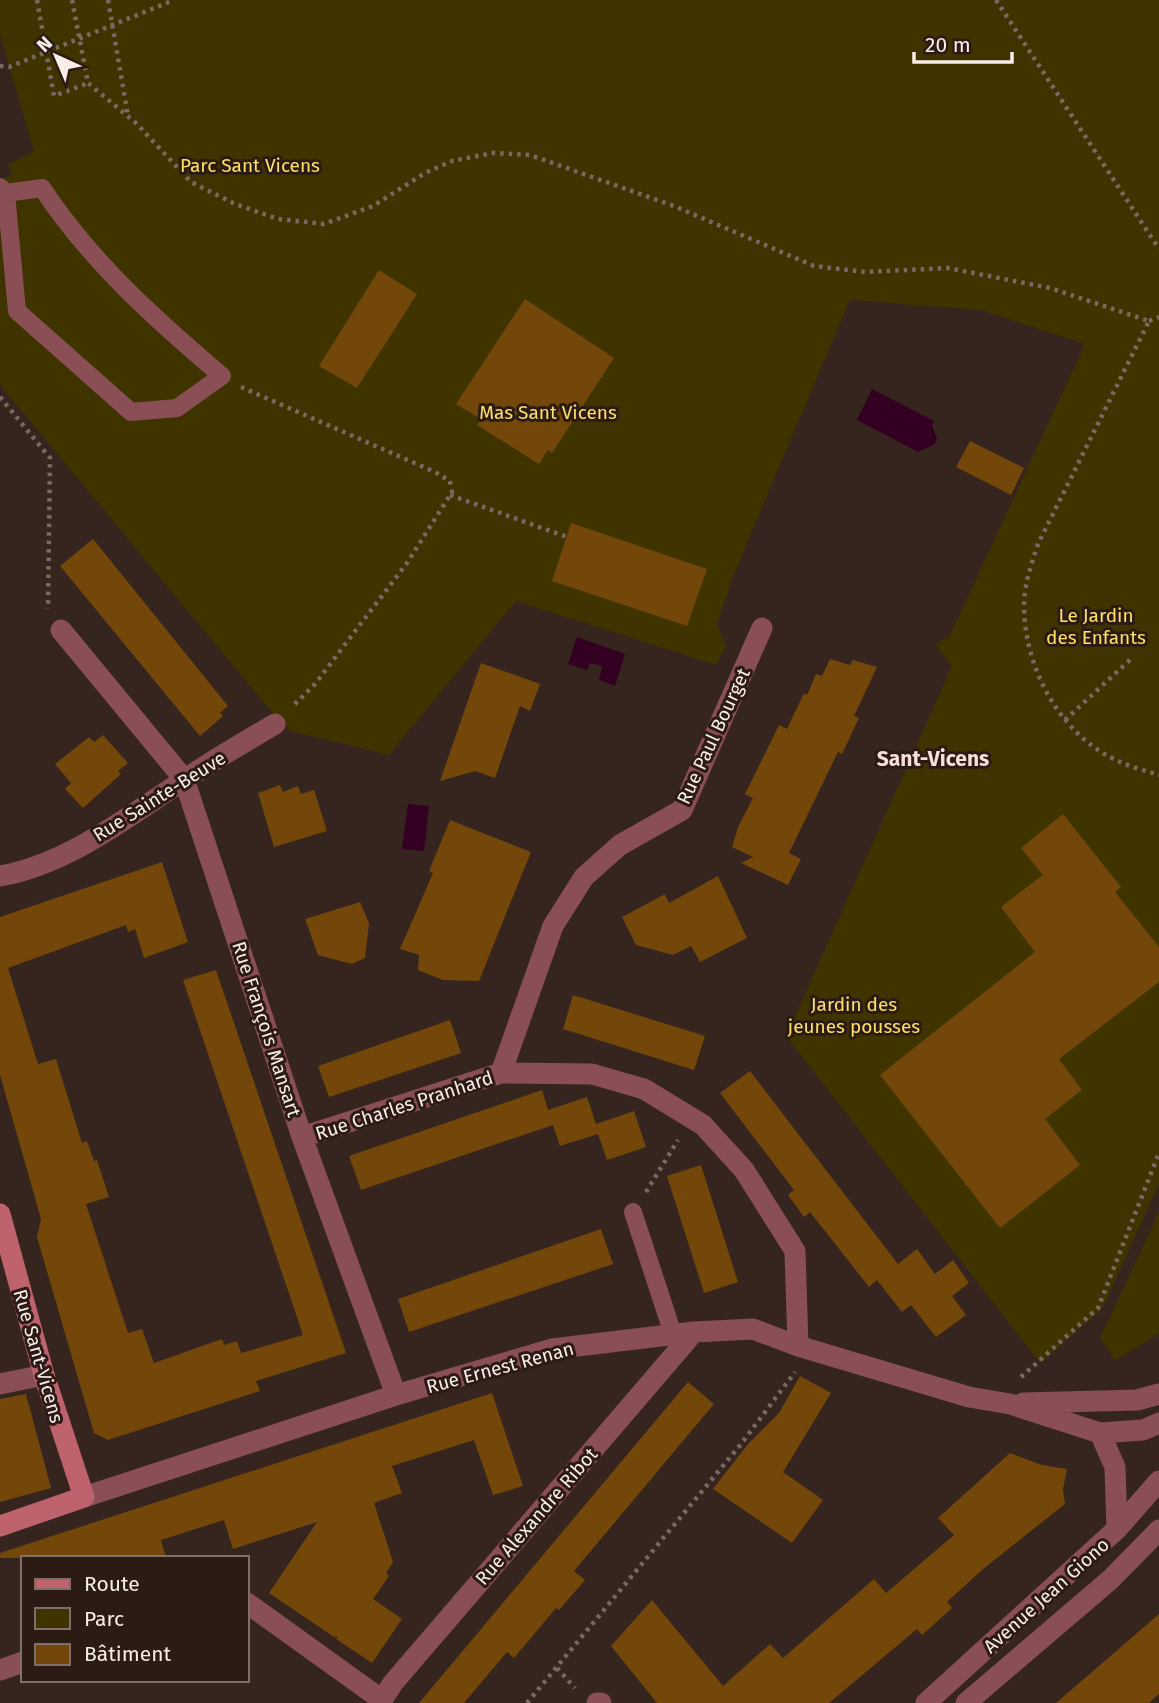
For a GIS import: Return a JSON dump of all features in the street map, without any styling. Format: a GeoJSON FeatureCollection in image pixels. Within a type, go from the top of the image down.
{"type":"FeatureCollection","features":[{"type":"Feature","properties":{"kind":"main road","name":"Rue Sant-Vicens"},"geometry":{"type":"LineString","coordinates":[[0,1214],[5,1257],[84,1497]]}},
{"type":"Feature","properties":{"kind":"main road","name":"Rue Ernest Renan"},"geometry":{"type":"LineString","coordinates":[[0,1526],[84,1497]]}},
{"type":"Feature","properties":{"kind":"street","name":"Rue Paul Bourget"},"geometry":{"type":"LineString","coordinates":[[501,1073],[553,926],[584,877],[620,845],[682,810],[762,628]]}},
{"type":"Feature","properties":{"kind":"street"},"geometry":{"type":"LineString","coordinates":[[61,630],[184,779]]}},
{"type":"Feature","properties":{"kind":"street","name":"Rue Sainte-Beuve"},"geometry":{"type":"LineString","coordinates":[[0,876],[25,872],[119,826],[184,779],[275,724]]}},
{"type":"Feature","properties":{"kind":"street","name":"Rue François Mansart"},"geometry":{"type":"LineString","coordinates":[[184,779],[302,1137],[396,1395]]}},
{"type":"Feature","properties":{"kind":"street","name":"Rue Charles Pranhard"},"geometry":{"type":"LineString","coordinates":[[302,1137],[501,1073],[592,1074],[644,1089],[703,1125],[744,1170],[795,1251],[797,1346]]}},
{"type":"Feature","properties":{"kind":"street","name":"Rue Ernest Renan"},"geometry":{"type":"LineString","coordinates":[[84,1497],[396,1395],[552,1349],[684,1333],[753,1329],[797,1346],[1100,1433],[1143,1430],[1159,1423]]}},
{"type":"Feature","properties":{"kind":"street","name":"Rue Alexandre Ribot"},"geometry":{"type":"LineString","coordinates":[[381,1701],[393,1683],[684,1333]]}},
{"type":"Feature","properties":{"kind":"street"},"geometry":{"type":"LineString","coordinates":[[0,1384],[44,1375]]}},
{"type":"Feature","properties":{"kind":"street","name":"Rue Ernest Renan"},"geometry":{"type":"LineString","coordinates":[[1002,1403],[1137,1400],[1159,1394]]}},
{"type":"Feature","properties":{"kind":"street"},"geometry":{"type":"LineString","coordinates":[[1100,1433],[1115,1468],[1117,1529]]}},
{"type":"Feature","properties":{"kind":"street","name":"Avenue Jean Giono"},"geometry":{"type":"LineString","coordinates":[[926,1703],[1117,1529],[1159,1481]]}},
{"type":"Feature","properties":{"kind":"street","name":"Avenue Jean Giono"},"geometry":{"type":"LineString","coordinates":[[966,1703],[1111,1579],[1159,1530]]}},
{"type":"Feature","properties":{"kind":"street"},"geometry":{"type":"LineString","coordinates":[[248,1604],[381,1701]]}},
{"type":"Feature","properties":{"kind":"street"},"geometry":{"type":"LineString","coordinates":[[0,1670],[21,1663]]}},
{"type":"Feature","properties":{"kind":"lane"},"geometry":{"type":"LineString","coordinates":[[42,188],[86,249],[158,322],[222,376],[177,408],[131,412],[17,311],[3,190],[42,188]]}},
{"type":"Feature","properties":{"kind":"lane"},"geometry":{"type":"LineString","coordinates":[[633,1212],[684,1333]]}},
{"type":"Feature","properties":{"kind":"path"},"geometry":{"type":"LineString","coordinates":[[37,0],[54,96],[88,83]]}},
{"type":"Feature","properties":{"kind":"path"},"geometry":{"type":"LineString","coordinates":[[72,0],[88,83],[128,116],[191,182],[235,204],[278,219],[324,224],[373,205],[425,173],[452,161],[493,153],[530,155],[674,206],[814,266],[865,272],[948,268],[1050,288],[1149,321],[1159,317]]}},
{"type":"Feature","properties":{"kind":"path"},"geometry":{"type":"LineString","coordinates":[[108,0],[128,116]]}},
{"type":"Feature","properties":{"kind":"path"},"geometry":{"type":"LineString","coordinates":[[0,66],[9,67],[174,0]]}},
{"type":"Feature","properties":{"kind":"path"},"geometry":{"type":"LineString","coordinates":[[996,0],[1159,249]]}},
{"type":"Feature","properties":{"kind":"path"},"geometry":{"type":"LineString","coordinates":[[1149,321],[1038,544],[1026,582],[1024,608],[1030,649],[1044,692],[1065,720],[1116,761],[1159,775]]}},
{"type":"Feature","properties":{"kind":"path"},"geometry":{"type":"LineString","coordinates":[[222,376],[254,394],[435,471],[450,481],[452,492],[407,563],[314,684],[275,724]]}},
{"type":"Feature","properties":{"kind":"path"},"geometry":{"type":"LineString","coordinates":[[0,397],[50,458],[46,585],[48,609],[61,630]]}},
{"type":"Feature","properties":{"kind":"path"},"geometry":{"type":"LineString","coordinates":[[450,495],[567,537]]}},
{"type":"Feature","properties":{"kind":"path"},"geometry":{"type":"LineString","coordinates":[[1065,720],[1132,659]]}},
{"type":"Feature","properties":{"kind":"path"},"geometry":{"type":"LineString","coordinates":[[633,1212],[692,1119]]}},
{"type":"Feature","properties":{"kind":"path"},"geometry":{"type":"LineString","coordinates":[[1002,1403],[1098,1308],[1159,1153]]}},
{"type":"Feature","properties":{"kind":"path"},"geometry":{"type":"LineString","coordinates":[[527,1703],[741,1444],[802,1363],[797,1346]]}},
{"type":"Feature","properties":{"kind":"path"},"geometry":{"type":"LineString","coordinates":[[557,1668],[593,1700]]}},
{"type":"Feature","properties":{"kind":"green space"},"geometry":{"type":"Polygon","coordinates":[[[0,0],[1159,0],[1159,1183],[1103,1308],[1040,1363],[786,1036],[952,666],[935,645],[950,635],[1085,344],[981,310],[850,300],[735,571],[717,624],[726,646],[716,665],[516,601],[389,755],[291,731],[270,710],[0,385],[0,183],[11,174],[9,164],[34,151],[0,35],[0,0]]]}},
{"type":"Feature","properties":{"kind":"green space"},"geometry":{"type":"Polygon","coordinates":[[[1159,1212],[1159,1334],[1115,1360],[1100,1338],[1159,1212]]]}},
{"type":"Feature","properties":{"kind":"shaded area"},"geometry":{"type":"Polygon","coordinates":[[[872,389],[934,421],[932,426],[937,438],[935,444],[918,452],[857,420],[872,389]]]}},
{"type":"Feature","properties":{"kind":"shaded area"},"geometry":{"type":"Polygon","coordinates":[[[577,637],[625,654],[615,686],[599,680],[602,666],[590,663],[587,670],[568,664],[577,637]]]}},
{"type":"Feature","properties":{"kind":"shaded area"},"geometry":{"type":"Polygon","coordinates":[[[408,804],[429,806],[424,851],[402,849],[408,804]]]}},
{"type":"Feature","properties":{"kind":"building"},"geometry":{"type":"Polygon","coordinates":[[[379,270],[417,294],[357,388],[319,366],[379,270]]]}},
{"type":"Feature","properties":{"kind":"building"},"geometry":{"type":"Polygon","coordinates":[[[525,299],[614,358],[552,453],[548,450],[539,464],[477,425],[481,419],[456,404],[525,299]]]}},
{"type":"Feature","properties":{"kind":"building"},"geometry":{"type":"Polygon","coordinates":[[[970,441],[1024,468],[1011,495],[956,467],[970,441]]]}},
{"type":"Feature","properties":{"kind":"building"},"geometry":{"type":"Polygon","coordinates":[[[571,523],[707,569],[687,626],[552,581],[571,523]]]}},
{"type":"Feature","properties":{"kind":"building"},"geometry":{"type":"Polygon","coordinates":[[[93,539],[228,706],[220,713],[223,716],[200,736],[60,566],[93,539]]]}},
{"type":"Feature","properties":{"kind":"building"},"geometry":{"type":"Polygon","coordinates":[[[830,659],[850,665],[853,660],[877,667],[854,716],[859,718],[842,754],[838,752],[789,853],[801,859],[788,885],[741,863],[753,857],[732,847],[738,827],[753,798],[745,794],[779,725],[787,729],[804,693],[807,695],[816,674],[822,676],[830,659]]]}},
{"type":"Feature","properties":{"kind":"building"},"geometry":{"type":"Polygon","coordinates":[[[481,663],[540,684],[530,711],[520,706],[495,778],[475,771],[440,781],[481,663]]]}},
{"type":"Feature","properties":{"kind":"building"},"geometry":{"type":"Polygon","coordinates":[[[103,735],[128,763],[118,771],[121,774],[83,808],[65,789],[71,783],[55,764],[89,737],[94,742],[103,735]]]}},
{"type":"Feature","properties":{"kind":"building"},"geometry":{"type":"Polygon","coordinates":[[[280,785],[283,792],[298,786],[301,794],[314,790],[327,831],[274,847],[258,793],[280,785]]]}},
{"type":"Feature","properties":{"kind":"building"},"geometry":{"type":"Polygon","coordinates":[[[1063,814],[1121,887],[1115,892],[1159,947],[1159,982],[1059,1059],[1082,1090],[1045,1119],[1080,1165],[1000,1228],[880,1075],[1035,952],[1001,907],[1043,875],[1021,848],[1063,814]]]}},
{"type":"Feature","properties":{"kind":"building"},"geometry":{"type":"Polygon","coordinates":[[[450,820],[531,852],[479,981],[443,980],[418,970],[419,955],[400,949],[433,873],[429,871],[450,820]]]}},
{"type":"Feature","properties":{"kind":"building"},"geometry":{"type":"Polygon","coordinates":[[[162,862],[188,942],[144,958],[135,929],[128,932],[126,925],[8,968],[38,1064],[56,1059],[82,1143],[87,1141],[94,1161],[97,1160],[109,1197],[86,1204],[128,1333],[142,1329],[154,1363],[222,1339],[224,1345],[237,1341],[241,1353],[303,1335],[183,980],[216,970],[346,1353],[256,1381],[260,1391],[108,1440],[94,1433],[37,1237],[41,1219],[0,1075],[0,917],[162,862]]]}},
{"type":"Feature","properties":{"kind":"building"},"geometry":{"type":"Polygon","coordinates":[[[718,876],[747,938],[700,962],[691,946],[673,955],[636,945],[622,917],[665,894],[669,903],[718,876]]]}},
{"type":"Feature","properties":{"kind":"building"},"geometry":{"type":"Polygon","coordinates":[[[360,902],[369,923],[365,958],[352,964],[318,955],[305,919],[360,902]]]}},
{"type":"Feature","properties":{"kind":"building"},"geometry":{"type":"Polygon","coordinates":[[[573,995],[705,1036],[694,1070],[563,1029],[573,995]]]}},
{"type":"Feature","properties":{"kind":"building"},"geometry":{"type":"Polygon","coordinates":[[[450,1020],[461,1053],[329,1097],[318,1066],[450,1020]]]}},
{"type":"Feature","properties":{"kind":"building"},"geometry":{"type":"Polygon","coordinates":[[[750,1071],[898,1264],[917,1249],[935,1274],[953,1260],[969,1283],[952,1296],[966,1315],[936,1337],[911,1305],[902,1312],[877,1280],[869,1287],[810,1212],[804,1217],[788,1195],[794,1190],[720,1093],[750,1071]]]}},
{"type":"Feature","properties":{"kind":"building"},"geometry":{"type":"Polygon","coordinates":[[[542,1090],[548,1110],[587,1097],[596,1124],[634,1111],[646,1147],[607,1160],[598,1134],[560,1146],[553,1125],[361,1190],[349,1156],[542,1090]]]}},
{"type":"Feature","properties":{"kind":"building"},"geometry":{"type":"Polygon","coordinates":[[[701,1165],[738,1282],[704,1293],[667,1176],[701,1165]]]}},
{"type":"Feature","properties":{"kind":"building"},"geometry":{"type":"Polygon","coordinates":[[[601,1229],[613,1264],[409,1332],[398,1299],[601,1229]]]}},
{"type":"Feature","properties":{"kind":"building"},"geometry":{"type":"Polygon","coordinates":[[[800,1376],[831,1393],[783,1472],[823,1500],[792,1543],[713,1489],[748,1444],[779,1413],[800,1376]]]}},
{"type":"Feature","properties":{"kind":"building"},"geometry":{"type":"Polygon","coordinates":[[[688,1382],[714,1404],[574,1571],[585,1580],[559,1610],[556,1608],[514,1658],[507,1652],[464,1703],[419,1703],[688,1382]]]}},
{"type":"Feature","properties":{"kind":"building"},"geometry":{"type":"Polygon","coordinates":[[[492,1393],[523,1486],[493,1495],[474,1440],[392,1466],[402,1493],[374,1503],[393,1562],[386,1573],[389,1576],[373,1599],[402,1619],[372,1663],[336,1639],[338,1636],[334,1637],[269,1593],[317,1522],[233,1549],[224,1520],[161,1540],[165,1556],[0,1558],[0,1553],[492,1393]]]}},
{"type":"Feature","properties":{"kind":"building"},"geometry":{"type":"Polygon","coordinates":[[[26,1394],[51,1488],[0,1502],[0,1399],[26,1394]]]}},
{"type":"Feature","properties":{"kind":"building"},"geometry":{"type":"Polygon","coordinates":[[[1010,1453],[1042,1465],[1067,1469],[1063,1489],[1065,1504],[983,1569],[947,1602],[952,1608],[922,1635],[917,1629],[829,1703],[657,1703],[611,1646],[652,1600],[723,1686],[770,1644],[783,1658],[874,1579],[886,1593],[954,1535],[938,1518],[1010,1453]]]}},
{"type":"Feature","properties":{"kind":"building"},"geometry":{"type":"Polygon","coordinates":[[[1159,1614],[1159,1694],[1149,1703],[1056,1703],[1159,1614]]]}},
{"type":"Feature","properties":{"kind":"district","name":"Sant-Vicens"},"geometry":{"type":"Point","coordinates":[933,759]}},
{"type":"Feature","properties":{"kind":"park label","name":"Parc Sant Vicens"},"geometry":{"type":"Point","coordinates":[250,165]}},
{"type":"Feature","properties":{"kind":"park label","name":"Mas Sant Vicens"},"geometry":{"type":"Point","coordinates":[548,412]}},
{"type":"Feature","properties":{"kind":"park label","name":"Le Jardin des Enfants"},"geometry":{"type":"Point","coordinates":[1096,626]}},
{"type":"Feature","properties":{"kind":"park label","name":"Jardin des jeunes pousses"},"geometry":{"type":"Point","coordinates":[854,1015]}}]}
